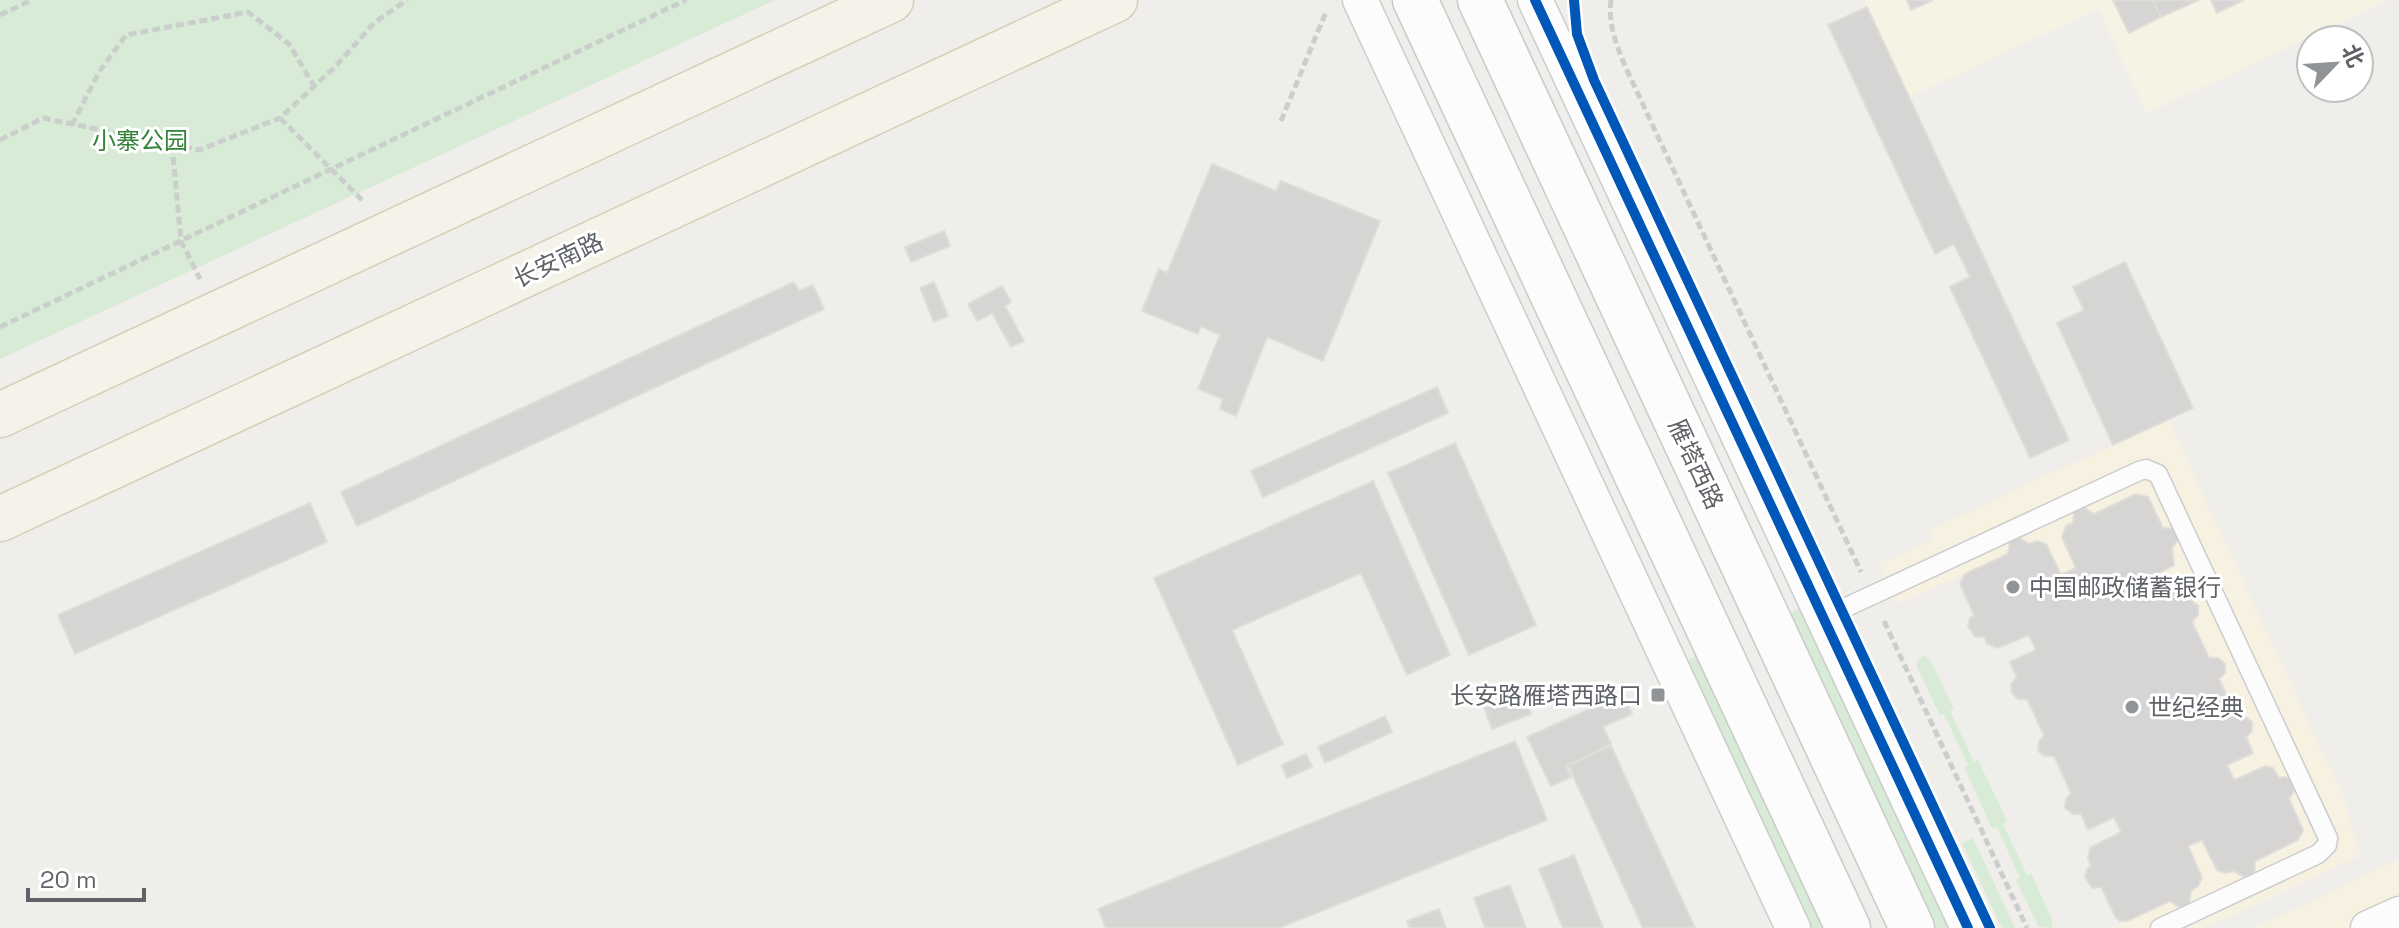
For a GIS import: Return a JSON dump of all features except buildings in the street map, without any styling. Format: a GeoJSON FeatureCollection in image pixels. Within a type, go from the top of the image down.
{"type":"FeatureCollection","features":[{"type":"Feature","properties":{"kind":"main road"},"geometry":{"type":"LineString","coordinates":[[0,415],[891,0]]}},
{"type":"Feature","properties":{"kind":"main road","name":"长安南路"},"geometry":{"type":"LineString","coordinates":[[0,519],[1115,0]]}},
{"type":"Feature","properties":{"kind":"main road"},"geometry":{"type":"LineString","coordinates":[[1415,0],[1848,928]]}},
{"type":"Feature","properties":{"kind":"main road","name":"雁塔西路"},"geometry":{"type":"LineString","coordinates":[[1480,0],[1912,928]]}},
{"type":"Feature","properties":{"kind":"street"},"geometry":{"type":"LineString","coordinates":[[1535,0],[1968,928]]}},
{"type":"Feature","properties":{"kind":"street"},"geometry":{"type":"LineString","coordinates":[[1344,4],[1793,928]]}},
{"type":"Feature","properties":{"kind":"street"},"geometry":{"type":"LineString","coordinates":[[2368,928],[2399,914]]}},
{"type":"Feature","properties":{"kind":"lane"},"geometry":{"type":"LineString","coordinates":[[1823,618],[2139,471],[2146,469],[2158,474],[2328,838],[2327,845],[2318,854],[2160,928]]}},
{"type":"Feature","properties":{"kind":"path"},"geometry":{"type":"LineString","coordinates":[[0,15],[32,0]]}},
{"type":"Feature","properties":{"kind":"path"},"geometry":{"type":"LineString","coordinates":[[0,140],[43,118],[199,150],[280,118],[374,23],[407,0]]}},
{"type":"Feature","properties":{"kind":"path"},"geometry":{"type":"LineString","coordinates":[[0,327],[686,0]]}},
{"type":"Feature","properties":{"kind":"path"},"geometry":{"type":"LineString","coordinates":[[1611,0],[1610,20],[1620,54],[2027,928]]}},
{"type":"Feature","properties":{"kind":"path"},"geometry":{"type":"LineString","coordinates":[[1281,121],[1344,4]]}},
{"type":"Feature","properties":{"kind":"path"},"geometry":{"type":"LineString","coordinates":[[72,125],[99,72],[126,35],[248,12],[289,44],[314,86]]}},
{"type":"Feature","properties":{"kind":"path"},"geometry":{"type":"LineString","coordinates":[[280,118],[394,233]]}},
{"type":"Feature","properties":{"kind":"path"},"geometry":{"type":"LineString","coordinates":[[172,145],[181,241],[217,315]]}},
{"type":"Feature","properties":{"kind":"shaded area"},"geometry":{"type":"Polygon","coordinates":[[[1864,0],[2389,0],[2338,24],[2295,24],[2295,44],[2147,113],[2098,9],[1909,97],[1864,0]]]}},
{"type":"Feature","properties":{"kind":"green space","name":"小寨公园"},"geometry":{"type":"Polygon","coordinates":[[[0,0],[775,0],[0,359],[0,0]]]}},
{"type":"Feature","properties":{"kind":"green space"},"geometry":{"type":"Polygon","coordinates":[[[1807,605],[1958,928],[1929,928],[1784,616],[1807,605]]]}},
{"type":"Feature","properties":{"kind":"green space"},"geometry":{"type":"Polygon","coordinates":[[[1703,653],[1831,928],[1803,928],[1680,664],[1703,653]]]}},
{"type":"Feature","properties":{"kind":"green space"},"geometry":{"type":"Polygon","coordinates":[[[1925,655],[1931,661],[1954,709],[1950,711],[1974,762],[1978,760],[2007,821],[2003,824],[2027,875],[2031,873],[2052,920],[2052,928],[2038,926],[2016,880],[2020,878],[1997,827],[1992,828],[1964,767],[1968,765],[1917,667],[1918,659],[1925,655]]]}},
{"type":"Feature","properties":{"kind":"green space"},"geometry":{"type":"Polygon","coordinates":[[[1973,838],[2015,928],[2002,928],[1962,843],[1973,838]]]}},
{"type":"Feature","properties":{"kind":"sand"},"geometry":{"type":"Polygon","coordinates":[[[2168,419],[2344,798],[2360,856],[2206,928],[2111,928],[2170,901],[2180,908],[2189,904],[2191,891],[2198,886],[2201,878],[2188,846],[2202,840],[2217,870],[2226,873],[2234,871],[2245,877],[2254,873],[2255,861],[2298,840],[2303,834],[2289,799],[2296,789],[2292,780],[2279,778],[2273,768],[2261,767],[2234,780],[2227,765],[2253,753],[2246,737],[2252,726],[2249,718],[2236,716],[2219,679],[2225,673],[2225,664],[2218,658],[2209,658],[2192,622],[2198,611],[2195,602],[2182,600],[2175,585],[2149,597],[2142,582],[2174,565],[2172,548],[2179,538],[2175,529],[2163,528],[2148,497],[2142,494],[2094,514],[2083,507],[2074,511],[2073,523],[2062,532],[2062,539],[2076,568],[2061,575],[2046,544],[2037,541],[2029,544],[2018,537],[2010,541],[2008,554],[1899,604],[1880,564],[1933,539],[1930,530],[2168,419]]]}},
{"type":"Feature","properties":{"kind":"sand"},"geometry":{"type":"Polygon","coordinates":[[[2399,860],[2399,928],[2253,928],[2399,860]]]}},
{"type":"Feature","properties":{"kind":"cycle path"},"geometry":{"type":"LineString","coordinates":[[1535,0],[1968,928]]}},
{"type":"Feature","properties":{"kind":"cycle path"},"geometry":{"type":"LineString","coordinates":[[1574,0],[1577,34],[1594,80],[1990,928]]}},
{"type":"Feature","properties":{"kind":"place","name":"中国邮政储蓄银行"},"geometry":{"type":"Point","coordinates":[2013,587]}},
{"type":"Feature","properties":{"kind":"place","name":"长安路雁塔西路口"},"geometry":{"type":"Point","coordinates":[1658,695]}},
{"type":"Feature","properties":{"kind":"place","name":"世纪经典"},"geometry":{"type":"Point","coordinates":[2132,707]}}]}
